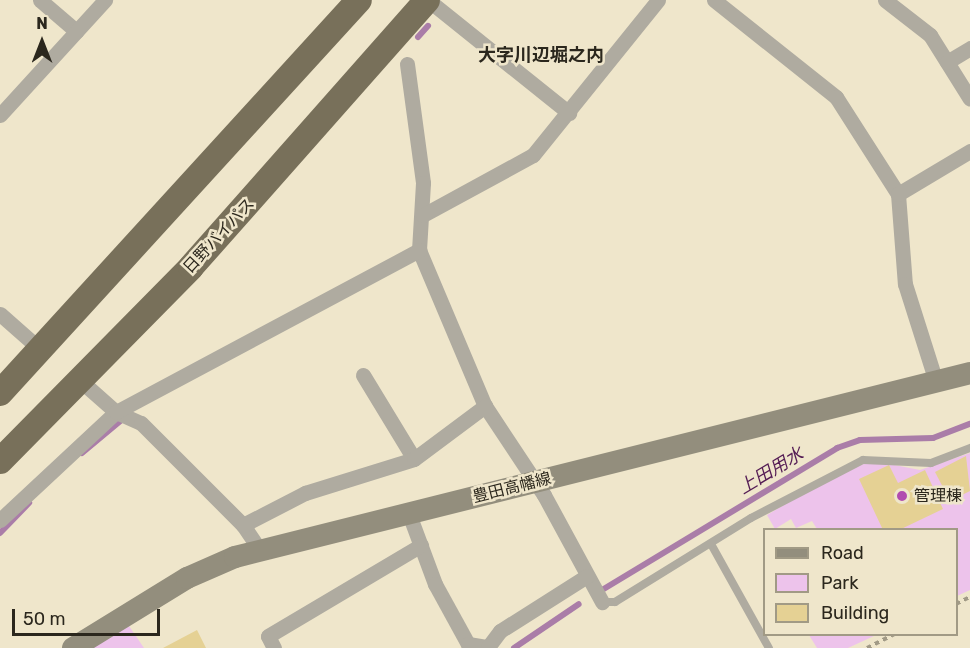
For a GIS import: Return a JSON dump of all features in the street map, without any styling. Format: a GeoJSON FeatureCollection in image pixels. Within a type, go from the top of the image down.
{"type":"FeatureCollection","features":[{"type":"Feature","properties":{"kind":"highway"},"geometry":{"type":"LineString","coordinates":[[0,393],[359,0]]}},
{"type":"Feature","properties":{"kind":"highway","name":"日野バイパス"},"geometry":{"type":"LineString","coordinates":[[0,461],[82,382],[313,134],[427,0]]}},
{"type":"Feature","properties":{"kind":"main road","name":"豊田高幡線"},"geometry":{"type":"LineString","coordinates":[[73,648],[187,578],[260,550],[970,373]]}},
{"type":"Feature","properties":{"kind":"street"},"geometry":{"type":"LineString","coordinates":[[40,0],[76,32]]}},
{"type":"Feature","properties":{"kind":"street"},"geometry":{"type":"LineString","coordinates":[[0,115],[105,0]]}},
{"type":"Feature","properties":{"kind":"street"},"geometry":{"type":"LineString","coordinates":[[427,0],[568,113]]}},
{"type":"Feature","properties":{"kind":"street"},"geometry":{"type":"LineString","coordinates":[[423,215],[533,155],[658,0]]}},
{"type":"Feature","properties":{"kind":"street"},"geometry":{"type":"LineString","coordinates":[[714,0],[836,98],[898,194],[905,284],[936,382]]}},
{"type":"Feature","properties":{"kind":"street"},"geometry":{"type":"LineString","coordinates":[[885,0],[930,35],[970,99]]}},
{"type":"Feature","properties":{"kind":"street"},"geometry":{"type":"LineString","coordinates":[[947,62],[970,48]]}},
{"type":"Feature","properties":{"kind":"street"},"geometry":{"type":"LineString","coordinates":[[406,64],[423,215],[419,250],[485,406],[535,482],[602,602]]}},
{"type":"Feature","properties":{"kind":"street"},"geometry":{"type":"LineString","coordinates":[[898,194],[970,151]]}},
{"type":"Feature","properties":{"kind":"street"},"geometry":{"type":"LineString","coordinates":[[0,520],[116,411],[419,250]]}},
{"type":"Feature","properties":{"kind":"street"},"geometry":{"type":"LineString","coordinates":[[0,314],[41,350]]}},
{"type":"Feature","properties":{"kind":"street"},"geometry":{"type":"LineString","coordinates":[[363,375],[414,459]]}},
{"type":"Feature","properties":{"kind":"street"},"geometry":{"type":"LineString","coordinates":[[82,382],[116,411],[141,423],[243,525],[260,550]]}},
{"type":"Feature","properties":{"kind":"street"},"geometry":{"type":"LineString","coordinates":[[243,525],[305,493],[414,459],[485,406]]}},
{"type":"Feature","properties":{"kind":"street"},"geometry":{"type":"LineString","coordinates":[[409,514],[420,545],[465,646],[488,647],[500,631],[587,576]]}},
{"type":"Feature","properties":{"kind":"street"},"geometry":{"type":"LineString","coordinates":[[274,648],[268,636],[420,545]]}},
{"type":"Feature","properties":{"kind":"lane"},"geometry":{"type":"LineString","coordinates":[[602,602],[615,602],[711,544],[863,460],[931,463],[970,447]]}},
{"type":"Feature","properties":{"kind":"lane"},"geometry":{"type":"LineString","coordinates":[[711,544],[769,648]]}},
{"type":"Feature","properties":{"kind":"path"},"geometry":{"type":"LineString","coordinates":[[867,648],[890,636]]}},
{"type":"Feature","properties":{"kind":"green space"},"geometry":{"type":"Polygon","coordinates":[[[970,453],[970,590],[958,596],[958,528],[816,528],[812,521],[796,528],[791,519],[774,528],[767,515],[850,466],[879,462],[920,470],[970,453]]]}},
{"type":"Feature","properties":{"kind":"green space"},"geometry":{"type":"Polygon","coordinates":[[[129,626],[144,648],[91,648],[129,626]]]}},
{"type":"Feature","properties":{"kind":"green space"},"geometry":{"type":"Polygon","coordinates":[[[810,636],[874,636],[848,648],[817,648],[810,636]]]}},
{"type":"Feature","properties":{"kind":"building"},"geometry":{"type":"Polygon","coordinates":[[[966,456],[970,491],[950,501],[935,472],[966,456]]]}},
{"type":"Feature","properties":{"kind":"building","name":"管理棟"},"geometry":{"type":"Polygon","coordinates":[[[889,465],[898,483],[925,470],[943,509],[903,528],[882,528],[859,479],[889,465]]]}},
{"type":"Feature","properties":{"kind":"building"},"geometry":{"type":"Polygon","coordinates":[[[197,630],[206,648],[163,648],[197,630]]]}},
{"type":"Feature","properties":{"kind":"waterway"},"geometry":{"type":"LineString","coordinates":[[418,37],[428,26]]}},
{"type":"Feature","properties":{"kind":"waterway"},"geometry":{"type":"LineString","coordinates":[[82,453],[124,418]]}},
{"type":"Feature","properties":{"kind":"waterway","name":"上田用水"},"geometry":{"type":"LineString","coordinates":[[602,590],[837,448],[860,440],[933,438],[970,424]]}},
{"type":"Feature","properties":{"kind":"waterway"},"geometry":{"type":"LineString","coordinates":[[0,533],[29,503]]}},
{"type":"Feature","properties":{"kind":"waterway","name":"上田用水"},"geometry":{"type":"LineString","coordinates":[[514,648],[579,604]]}},
{"type":"Feature","properties":{"kind":"place","name":"管理棟"},"geometry":{"type":"Point","coordinates":[902,496]}},
{"type":"Feature","properties":{"kind":"district","name":"大字川辺堀之内"},"geometry":{"type":"Point","coordinates":[541,55]}}]}
